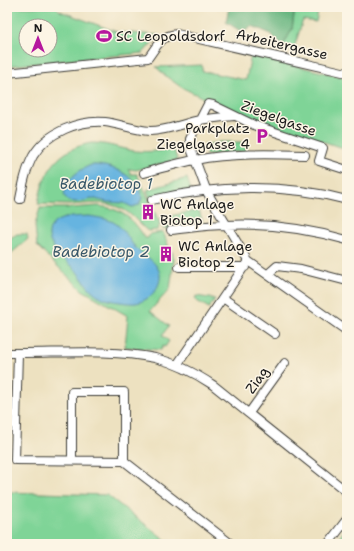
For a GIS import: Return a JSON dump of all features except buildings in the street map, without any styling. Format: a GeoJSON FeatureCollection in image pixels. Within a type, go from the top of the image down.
{"type":"FeatureCollection","features":[{"type":"Feature","properties":{"kind":"street","name":"Arbeitergasse"},"geometry":{"type":"LineString","coordinates":[[7,73],[148,58],[163,38],[170,34],[177,34],[347,73]]}},
{"type":"Feature","properties":{"kind":"street","name":"Ziegelgasse"},"geometry":{"type":"LineString","coordinates":[[200,120],[208,104],[213,105],[254,125],[323,148],[319,161],[347,170]]}},
{"type":"Feature","properties":{"kind":"street"},"geometry":{"type":"LineString","coordinates":[[20,199],[26,171],[36,152],[52,136],[67,128],[96,122],[106,122],[150,131],[166,129],[200,120],[234,116]]}},
{"type":"Feature","properties":{"kind":"street"},"geometry":{"type":"LineString","coordinates":[[200,120],[190,139],[190,146],[207,192],[246,264]]}},
{"type":"Feature","properties":{"kind":"street"},"geometry":{"type":"LineString","coordinates":[[144,173],[195,160],[242,155],[306,155]]}},
{"type":"Feature","properties":{"kind":"street"},"geometry":{"type":"LineString","coordinates":[[152,200],[207,192],[260,188],[297,191],[347,200]]}},
{"type":"Feature","properties":{"kind":"street"},"geometry":{"type":"LineString","coordinates":[[171,230],[226,225],[252,225],[292,229],[347,240]]}},
{"type":"Feature","properties":{"kind":"street"},"geometry":{"type":"LineString","coordinates":[[177,365],[246,264]]}},
{"type":"Feature","properties":{"kind":"street"},"geometry":{"type":"LineString","coordinates":[[179,266],[246,264],[268,274],[347,331]]}},
{"type":"Feature","properties":{"kind":"street"},"geometry":{"type":"LineString","coordinates":[[268,274],[276,266],[300,269],[347,281]]}},
{"type":"Feature","properties":{"kind":"street"},"geometry":{"type":"LineString","coordinates":[[223,298],[275,334]]}},
{"type":"Feature","properties":{"kind":"street"},"geometry":{"type":"LineString","coordinates":[[7,353],[86,352],[131,355],[156,358],[177,365],[195,373],[213,385],[347,492]]}},
{"type":"Feature","properties":{"kind":"street"},"geometry":{"type":"LineString","coordinates":[[18,353],[15,460],[124,461],[231,544]]}},
{"type":"Feature","properties":{"kind":"street","name":"Ziag"},"geometry":{"type":"LineString","coordinates":[[249,413],[285,363]]}},
{"type":"Feature","properties":{"kind":"street"},"geometry":{"type":"LineString","coordinates":[[72,460],[72,392],[124,392],[124,461]]}},
{"type":"Feature","properties":{"kind":"street"},"geometry":{"type":"LineString","coordinates":[[328,544],[347,519]]}},
{"type":"Feature","properties":{"kind":"green space","name":"SC Leopoldsdorf"},"geometry":{"type":"Polygon","coordinates":[[[7,7],[56,7],[60,11],[117,32],[159,35],[143,53],[7,66],[7,7]]]}},
{"type":"Feature","properties":{"kind":"green space"},"geometry":{"type":"Polygon","coordinates":[[[229,7],[295,7],[292,29],[283,46],[269,33],[252,26],[242,32],[226,22],[229,7]]]}},
{"type":"Feature","properties":{"kind":"green space"},"geometry":{"type":"Polygon","coordinates":[[[295,7],[319,7],[316,22],[303,20],[293,51],[283,46],[292,29],[295,7]]]}},
{"type":"Feature","properties":{"kind":"green space"},"geometry":{"type":"Polygon","coordinates":[[[251,55],[347,78],[347,149],[238,115],[181,87],[156,67],[202,65],[202,71],[246,80],[251,55]]]}},
{"type":"Feature","properties":{"kind":"green space"},"geometry":{"type":"Polygon","coordinates":[[[220,142],[246,142],[246,151],[206,155],[204,145],[220,142]]]}},
{"type":"Feature","properties":{"kind":"green space"},"geometry":{"type":"Polygon","coordinates":[[[91,143],[106,144],[129,150],[140,151],[174,149],[177,160],[136,170],[128,169],[131,174],[137,174],[160,224],[157,230],[148,231],[126,211],[109,204],[38,204],[40,192],[48,172],[54,164],[61,156],[79,146],[91,143]]]}},
{"type":"Feature","properties":{"kind":"green space"},"geometry":{"type":"Polygon","coordinates":[[[187,178],[191,190],[150,199],[147,190],[187,178]]]}},
{"type":"Feature","properties":{"kind":"green space"},"geometry":{"type":"Polygon","coordinates":[[[98,206],[114,209],[126,216],[136,225],[145,238],[148,238],[150,234],[163,232],[170,250],[169,252],[172,252],[174,260],[170,289],[150,311],[169,326],[162,335],[169,341],[161,350],[125,347],[128,316],[82,290],[37,246],[35,225],[40,208],[98,206]]]}},
{"type":"Feature","properties":{"kind":"green space"},"geometry":{"type":"Polygon","coordinates":[[[199,210],[203,223],[163,229],[160,218],[199,210]]]}},
{"type":"Feature","properties":{"kind":"green space"},"geometry":{"type":"Polygon","coordinates":[[[17,234],[27,234],[28,239],[7,256],[7,240],[17,234]]]}},
{"type":"Feature","properties":{"kind":"green space"},"geometry":{"type":"Polygon","coordinates":[[[196,296],[215,299],[209,308],[195,300],[196,296]]]}},
{"type":"Feature","properties":{"kind":"green space"},"geometry":{"type":"Polygon","coordinates":[[[7,492],[107,495],[171,544],[7,544],[7,492]]]}},
{"type":"Feature","properties":{"kind":"green space"},"geometry":{"type":"Polygon","coordinates":[[[347,527],[347,544],[334,544],[347,527]]]}},
{"type":"Feature","properties":{"kind":"water","name":"Badebiotop 1"},"geometry":{"type":"Polygon","coordinates":[[[91,165],[99,165],[115,169],[130,178],[140,190],[142,198],[139,205],[132,207],[124,203],[107,202],[91,198],[85,201],[68,201],[64,195],[67,184],[73,176],[91,165]]]}},
{"type":"Feature","properties":{"kind":"water","name":"Badebiotop 2"},"geometry":{"type":"Polygon","coordinates":[[[89,216],[110,220],[118,225],[137,249],[157,267],[160,272],[159,284],[156,290],[147,298],[136,303],[129,303],[103,298],[89,288],[76,270],[52,245],[49,237],[50,230],[57,221],[69,217],[89,216]]]}},
{"type":"Feature","properties":{"kind":"place","name":"SC Leopoldsdorf"},"geometry":{"type":"Point","coordinates":[104,36]}},
{"type":"Feature","properties":{"kind":"place","name":"Parkplatz Ziegelgasse 4"},"geometry":{"type":"Point","coordinates":[262,136]}},
{"type":"Feature","properties":{"kind":"place","name":"WC Anlage Biotop 1"},"geometry":{"type":"Point","coordinates":[148,212]}},
{"type":"Feature","properties":{"kind":"place","name":"WC Anlage Biotop 2"},"geometry":{"type":"Point","coordinates":[166,254]}}]}
